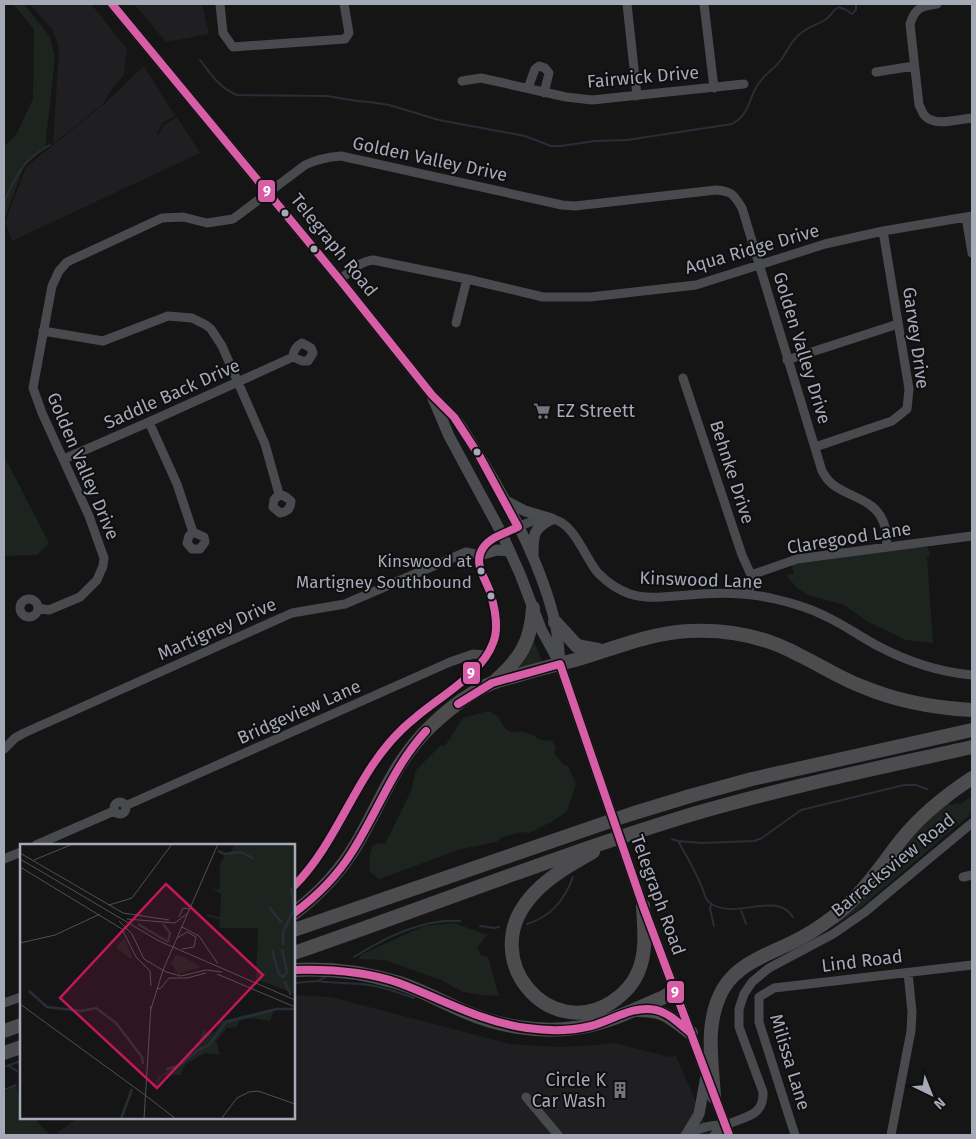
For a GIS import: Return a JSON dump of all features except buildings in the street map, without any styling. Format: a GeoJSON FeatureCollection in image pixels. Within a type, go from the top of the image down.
{"type":"FeatureCollection","features":[{"type":"Feature","properties":{"kind":"highway"},"geometry":{"type":"LineString","coordinates":[[295,913],[319,892],[344,864],[358,843],[396,767],[414,744],[442,716],[465,699],[492,683],[513,664],[523,650],[532,622],[533,608]]}},
{"type":"Feature","properties":{"kind":"highway"},"geometry":{"type":"LineString","coordinates":[[555,622],[576,646],[604,650]]}},
{"type":"Feature","properties":{"kind":"highway"},"geometry":{"type":"LineString","coordinates":[[492,683],[643,639],[670,633],[703,631],[733,633],[758,638],[787,649],[845,679],[886,695],[931,706],[972,710]]}},
{"type":"Feature","properties":{"kind":"highway"},"geometry":{"type":"LineString","coordinates":[[295,930],[632,814],[690,796],[760,777],[972,730]]}},
{"type":"Feature","properties":{"kind":"highway"},"geometry":{"type":"LineString","coordinates":[[295,953],[506,876],[616,839],[764,794],[972,747]]}},
{"type":"Feature","properties":{"kind":"highway"},"geometry":{"type":"LineString","coordinates":[[714,1097],[710,1028],[716,1003],[724,987],[751,962],[803,937],[841,912],[867,884],[915,824],[945,797],[972,778]]}},
{"type":"Feature","properties":{"kind":"highway"},"geometry":{"type":"LineString","coordinates":[[616,839],[551,878],[525,905],[514,927],[511,943],[515,966],[522,981],[539,999],[563,1010],[586,1011],[609,1004],[626,991],[639,970],[644,948],[643,906]]}},
{"type":"Feature","properties":{"kind":"highway"},"geometry":{"type":"LineString","coordinates":[[295,970],[344,971],[380,978],[412,988],[468,1013],[494,1022],[525,1028],[556,1030],[591,1026],[664,997],[674,990]]}},
{"type":"Feature","properties":{"kind":"highway"},"geometry":{"type":"LineString","coordinates":[[632,1010],[661,1012],[691,1033]]}},
{"type":"Feature","properties":{"kind":"highway"},"geometry":{"type":"LineString","coordinates":[[4,1031],[20,1025]]}},
{"type":"Feature","properties":{"kind":"highway"},"geometry":{"type":"LineString","coordinates":[[4,1053],[20,1047]]}},
{"type":"Feature","properties":{"kind":"main road","name":"Telegraph Road"},"geometry":{"type":"LineString","coordinates":[[112,4],[462,428],[504,500],[533,559],[555,622],[560,664]]}},
{"type":"Feature","properties":{"kind":"main road","name":"Telegraph Road"},"geometry":{"type":"LineString","coordinates":[[432,394],[449,436],[510,550],[544,635],[560,664],[643,906],[727,1130]]}},
{"type":"Feature","properties":{"kind":"main road"},"geometry":{"type":"LineString","coordinates":[[504,500],[525,511],[552,519]]}},
{"type":"Feature","properties":{"kind":"main road"},"geometry":{"type":"LineString","coordinates":[[533,559],[535,533],[544,523],[552,519]]}},
{"type":"Feature","properties":{"kind":"main road"},"geometry":{"type":"LineString","coordinates":[[480,555],[497,550],[510,550]]}},
{"type":"Feature","properties":{"kind":"main road"},"geometry":{"type":"LineString","coordinates":[[686,1135],[699,1114],[706,1074]]}},
{"type":"Feature","properties":{"kind":"street"},"geometry":{"type":"LineString","coordinates":[[220,4],[222,33],[233,47],[345,39],[349,33],[344,4]]}},
{"type":"Feature","properties":{"kind":"street"},"geometry":{"type":"LineString","coordinates":[[627,4],[637,96]]}},
{"type":"Feature","properties":{"kind":"street"},"geometry":{"type":"LineString","coordinates":[[704,4],[714,88]]}},
{"type":"Feature","properties":{"kind":"street"},"geometry":{"type":"LineString","coordinates":[[937,4],[921,7],[914,12],[910,24],[919,105],[925,117],[932,120],[972,118]]}},
{"type":"Feature","properties":{"kind":"street"},"geometry":{"type":"LineString","coordinates":[[528,88],[535,69],[539,66],[545,68],[549,73],[544,93]]}},
{"type":"Feature","properties":{"kind":"street"},"geometry":{"type":"LineString","coordinates":[[876,72],[914,66]]}},
{"type":"Feature","properties":{"kind":"street","name":"Fairwick Drive"},"geometry":{"type":"LineString","coordinates":[[462,81],[481,78],[544,93],[592,100],[744,84]]}},
{"type":"Feature","properties":{"kind":"street","name":"Golden Valley Drive"},"geometry":{"type":"LineString","coordinates":[[38,608],[49,610],[80,597],[97,580],[104,558],[95,529],[33,388],[55,278],[67,262],[162,218],[183,218],[207,223],[233,219],[305,165],[316,160],[341,156],[562,205],[574,206],[716,190],[728,191],[735,197],[742,208],[822,471],[829,481],[838,488],[871,506],[880,516],[885,527],[886,546]]}},
{"type":"Feature","properties":{"kind":"street"},"geometry":{"type":"LineString","coordinates":[[969,216],[972,253]]}},
{"type":"Feature","properties":{"kind":"street","name":"Aqua Ridge Drive"},"geometry":{"type":"LineString","coordinates":[[340,280],[358,265],[365,261],[373,260],[543,297],[590,297],[696,285],[825,244],[883,231],[969,216]]}},
{"type":"Feature","properties":{"kind":"street","name":"Garvey Drive"},"geometry":{"type":"LineString","coordinates":[[815,447],[892,421],[907,409],[909,389],[883,231]]}},
{"type":"Feature","properties":{"kind":"street"},"geometry":{"type":"LineString","coordinates":[[456,323],[467,279]]}},
{"type":"Feature","properties":{"kind":"street"},"geometry":{"type":"LineString","coordinates":[[43,331],[104,341],[168,316],[192,318],[211,329],[222,346],[264,444],[279,494]]}},
{"type":"Feature","properties":{"kind":"street"},"geometry":{"type":"LineString","coordinates":[[788,360],[898,324]]}},
{"type":"Feature","properties":{"kind":"street","name":"Saddle Back Drive"},"geometry":{"type":"LineString","coordinates":[[64,459],[293,357]]}},
{"type":"Feature","properties":{"kind":"street","name":"Behnke Drive"},"geometry":{"type":"LineString","coordinates":[[684,378],[739,546],[751,575]]}},
{"type":"Feature","properties":{"kind":"street"},"geometry":{"type":"LineString","coordinates":[[149,422],[177,484],[193,532]]}},
{"type":"Feature","properties":{"kind":"street"},"geometry":{"type":"LineString","coordinates":[[295,885],[309,870],[320,854],[368,773],[390,742],[414,718],[468,677],[487,655],[494,642],[496,617],[491,594],[479,566],[480,555],[487,543],[502,534],[539,519],[552,519]]}},
{"type":"Feature","properties":{"kind":"street","name":"Kinswood Lane"},"geometry":{"type":"LineString","coordinates":[[552,519],[563,522],[599,574],[614,587],[625,592],[647,597],[725,593],[749,594],[790,603],[824,616],[878,646],[918,664],[949,673],[972,675]]}},
{"type":"Feature","properties":{"kind":"street","name":"Claregood Lane"},"geometry":{"type":"LineString","coordinates":[[751,575],[797,559],[972,536]]}},
{"type":"Feature","properties":{"kind":"street","name":"Martigney Drive"},"geometry":{"type":"LineString","coordinates":[[4,749],[15,738],[24,733],[292,613],[345,604],[466,552],[480,555]]}},
{"type":"Feature","properties":{"kind":"street"},"geometry":{"type":"LineString","coordinates":[[749,594],[751,575]]}},
{"type":"Feature","properties":{"kind":"street","name":"Bridgeview Lane"},"geometry":{"type":"LineString","coordinates":[[38,844],[114,811],[122,814],[125,811],[125,806],[450,662],[473,654],[487,655]]}},
{"type":"Feature","properties":{"kind":"street","name":"Barracksview Road"},"geometry":{"type":"LineString","coordinates":[[714,1135],[727,1130],[756,1112],[762,1102],[762,1092],[741,1035],[739,1019],[742,1001],[752,982],[769,968],[826,938],[857,918],[972,822]]}},
{"type":"Feature","properties":{"kind":"street"},"geometry":{"type":"LineString","coordinates":[[4,859],[20,852]]}},
{"type":"Feature","properties":{"kind":"street","name":"Lind Road"},"geometry":{"type":"LineString","coordinates":[[758,997],[774,988],[972,964]]}},
{"type":"Feature","properties":{"kind":"street"},"geometry":{"type":"LineString","coordinates":[[891,1135],[911,1031],[912,1012],[908,972]]}},
{"type":"Feature","properties":{"kind":"street"},"geometry":{"type":"LineString","coordinates":[[4,1003],[20,997]]}},
{"type":"Feature","properties":{"kind":"street","name":"Milissa Lane"},"geometry":{"type":"LineString","coordinates":[[758,997],[759,1022],[795,1135]]}},
{"type":"Feature","properties":{"kind":"street"},"geometry":{"type":"LineString","coordinates":[[526,1097],[558,1135]]}},
{"type":"Feature","properties":{"kind":"street","name":"Barracksview Road"},"geometry":{"type":"LineString","coordinates":[[686,1135],[714,1124],[727,1130]]}},
{"type":"Feature","properties":{"kind":"shaded area"},"geometry":{"type":"Polygon","coordinates":[[[13,4],[24,4],[50,37],[55,57],[45,148],[24,166],[4,220],[4,146],[16,135],[33,99],[34,29],[13,4]]]}},
{"type":"Feature","properties":{"kind":"shaded area"},"geometry":{"type":"Polygon","coordinates":[[[30,4],[91,4],[127,49],[124,75],[111,90],[103,104],[53,144],[59,48],[52,29],[30,4]]]}},
{"type":"Feature","properties":{"kind":"shaded area"},"geometry":{"type":"Polygon","coordinates":[[[134,4],[202,4],[209,34],[166,42],[134,4]]]}},
{"type":"Feature","properties":{"kind":"shaded area"},"geometry":{"type":"Polygon","coordinates":[[[144,66],[175,116],[162,123],[157,134],[158,136],[164,125],[177,117],[200,153],[12,241],[5,222],[26,167],[104,104],[144,66]]]}},
{"type":"Feature","properties":{"kind":"shaded area"},"geometry":{"type":"Polygon","coordinates":[[[4,456],[49,543],[37,555],[4,556],[4,456]]]}},
{"type":"Feature","properties":{"kind":"shaded area"},"geometry":{"type":"Polygon","coordinates":[[[928,548],[930,556],[927,557],[933,643],[906,640],[868,622],[844,605],[808,595],[798,589],[786,575],[794,574],[791,564],[928,548]]]}},
{"type":"Feature","properties":{"kind":"shaded area"},"geometry":{"type":"Polygon","coordinates":[[[533,639],[542,661],[515,671],[533,639]]]}},
{"type":"Feature","properties":{"kind":"shaded area"},"geometry":{"type":"Polygon","coordinates":[[[488,711],[497,716],[509,731],[525,732],[541,740],[552,740],[556,748],[554,753],[564,765],[568,766],[576,784],[567,811],[551,822],[529,833],[522,832],[502,837],[496,842],[461,849],[379,879],[370,872],[369,859],[372,846],[378,843],[385,844],[411,791],[416,770],[441,745],[445,746],[463,718],[488,711]]]}},
{"type":"Feature","properties":{"kind":"shaded area"},"geometry":{"type":"Polygon","coordinates":[[[972,796],[972,813],[859,909],[817,935],[948,802],[951,805],[960,804],[972,796]]]}},
{"type":"Feature","properties":{"kind":"shaded area"},"geometry":{"type":"Polygon","coordinates":[[[454,923],[487,935],[477,948],[481,955],[488,957],[499,996],[463,992],[441,980],[385,960],[358,959],[362,954],[424,926],[454,923]]]}},
{"type":"Feature","properties":{"kind":"shaded area"},"geometry":{"type":"Polygon","coordinates":[[[295,995],[331,997],[510,1044],[556,1047],[614,1043],[669,1057],[676,1056],[710,1135],[54,1135],[77,1119],[295,1119],[295,995]]]}},
{"type":"Feature","properties":{"kind":"shaded area"},"geometry":{"type":"Polygon","coordinates":[[[16,1086],[20,1097],[20,1119],[35,1119],[50,1135],[4,1135],[4,1092],[16,1086]]]}},
{"type":"Feature","properties":{"kind":"waterway"},"geometry":{"type":"LineString","coordinates":[[200,60],[220,85],[237,95],[327,96],[370,102],[389,105],[439,120],[525,136],[551,146],[561,146],[595,141],[627,140],[732,124],[743,115],[759,83],[780,61],[798,36],[825,20],[838,8],[852,14],[856,10],[856,4]]}},
{"type":"Feature","properties":{"kind":"waterway"},"geometry":{"type":"LineString","coordinates":[[4,203],[22,168],[35,155],[50,145]]}},
{"type":"Feature","properties":{"kind":"waterway"},"geometry":{"type":"LineString","coordinates":[[678,841],[702,843],[754,841],[762,838],[801,810],[904,785],[916,785],[927,789]]}},
{"type":"Feature","properties":{"kind":"waterway"},"geometry":{"type":"LineString","coordinates":[[672,839],[678,841],[700,883],[705,897],[710,903],[720,908],[732,909],[766,905],[777,906],[786,909],[793,917]]}},
{"type":"Feature","properties":{"kind":"waterway"},"geometry":{"type":"LineString","coordinates":[[527,924],[543,917],[556,906],[566,893],[573,877]]}},
{"type":"Feature","properties":{"kind":"waterway"},"geometry":{"type":"LineString","coordinates":[[711,904],[710,909],[714,926]]}},
{"type":"Feature","properties":{"kind":"waterway"},"geometry":{"type":"LineString","coordinates":[[741,910],[746,924]]}},
{"type":"Feature","properties":{"kind":"waterway"},"geometry":{"type":"LineString","coordinates":[[354,957],[391,936],[418,926],[446,921],[460,921]]}},
{"type":"Feature","properties":{"kind":"waterway"},"geometry":{"type":"LineString","coordinates":[[480,926],[499,927]]}},
{"type":"Feature","properties":{"kind":"waterway"},"geometry":{"type":"LineString","coordinates":[[295,983],[318,981],[327,976]]}},
{"type":"Feature","properties":{"kind":"waterway"},"geometry":{"type":"LineString","coordinates":[[318,981],[368,985],[388,989],[414,998]]}},
{"type":"Feature","properties":{"kind":"waterway"},"geometry":{"type":"LineString","coordinates":[[4,1067],[20,1061]]}},
{"type":"Feature","properties":{"kind":"waterway"},"geometry":{"type":"LineString","coordinates":[[9,1066],[17,1071]]}},
{"type":"Feature","properties":{"kind":"waterway"},"geometry":{"type":"LineString","coordinates":[[4,1090],[16,1085]]}},
{"type":"Feature","properties":{"kind":"transit line","name":"9"},"geometry":{"type":"LineString","coordinates":[[112,4],[340,280],[432,395],[454,417],[480,457],[518,527],[490,541],[480,554],[481,572],[491,595],[496,619],[495,637],[487,654],[470,675],[402,729],[390,742],[365,777],[321,852],[295,885]]}},
{"type":"Feature","properties":{"kind":"transit line","name":"9"},"geometry":{"type":"LineString","coordinates":[[458,704],[492,683],[560,664],[643,906],[729,1135]]}},
{"type":"Feature","properties":{"kind":"transit line","name":"9"},"geometry":{"type":"LineString","coordinates":[[295,912],[326,885],[346,861],[404,759],[426,731]]}},
{"type":"Feature","properties":{"kind":"transit line","name":"9"},"geometry":{"type":"LineString","coordinates":[[295,970],[347,972],[386,979],[494,1021],[527,1028],[543,1030],[583,1028],[631,1011],[648,1009],[666,1014],[691,1033]]}},
{"type":"Feature","properties":{"kind":"place","name":"EZ Streett"},"geometry":{"type":"Point","coordinates":[542,411]}},
{"type":"Feature","properties":{"kind":"place","name":"Kinswood at Martigney Southbound"},"geometry":{"type":"Point","coordinates":[481,571]}},
{"type":"Feature","properties":{"kind":"place","name":"Circle K Car Wash"},"geometry":{"type":"Point","coordinates":[620,1090]}}]}
